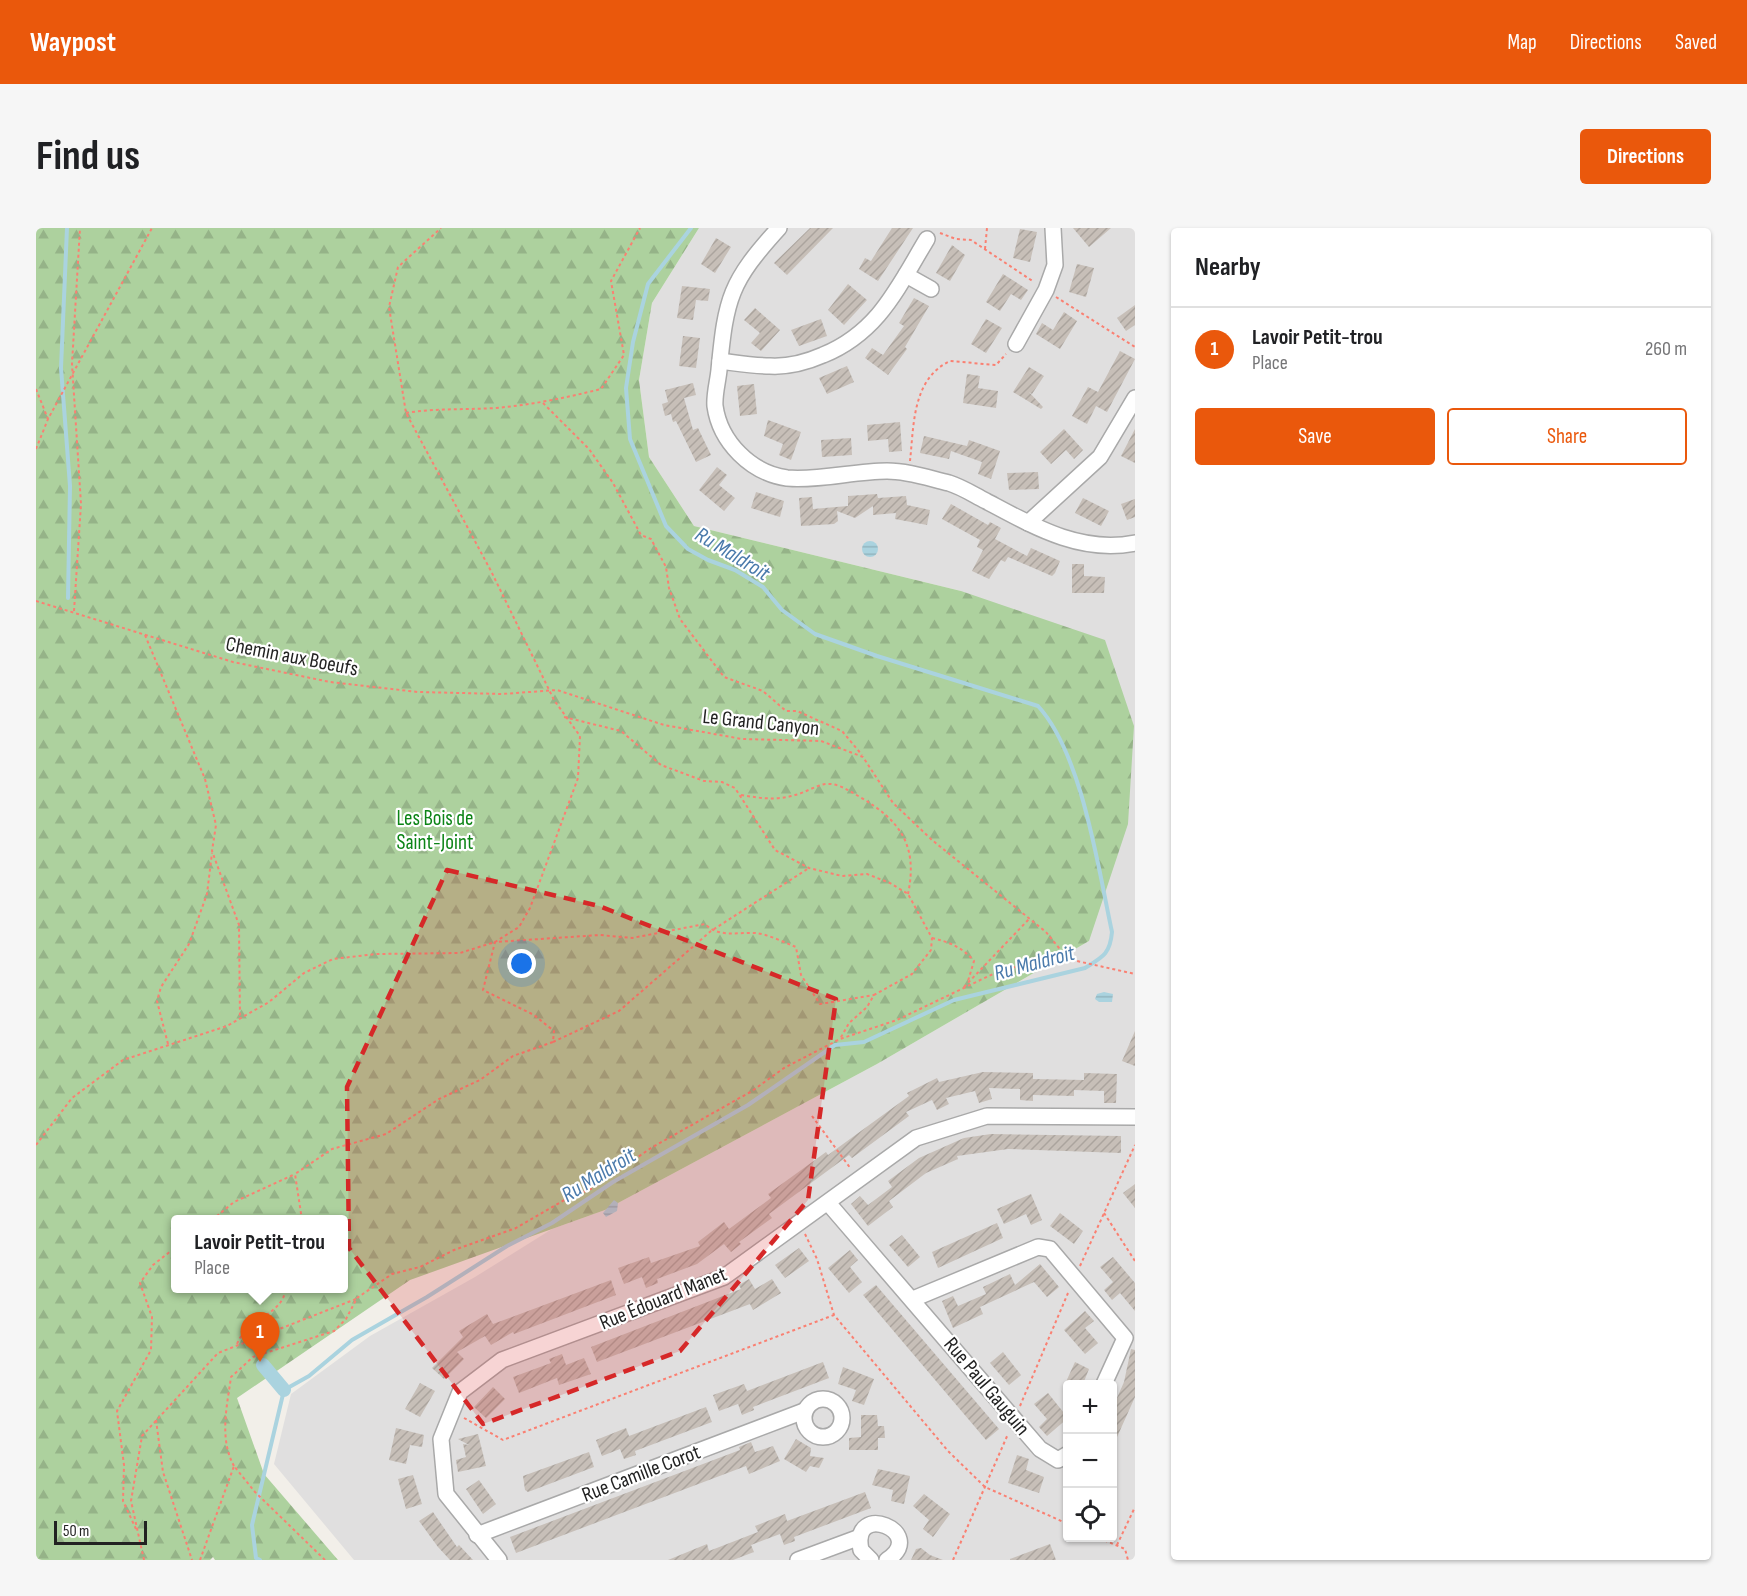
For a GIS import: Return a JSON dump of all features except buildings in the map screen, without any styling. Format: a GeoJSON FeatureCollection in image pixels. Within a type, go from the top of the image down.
{"type":"FeatureCollection","features":[{"type":"Feature","properties":{"kind":"street"},"geometry":{"type":"LineString","coordinates":[[779,228],[747,264],[733,287],[726,311],[720,361],[716,406],[729,442],[751,465],[769,474],[789,478],[871,472],[908,472],[953,484],[1028,523],[1073,543],[1107,547],[1135,543]]}},
{"type":"Feature","properties":{"kind":"street"},"geometry":{"type":"LineString","coordinates":[[1016,344],[1046,290],[1055,265],[1053,228]]}},
{"type":"Feature","properties":{"kind":"street"},"geometry":{"type":"LineString","coordinates":[[720,361],[772,366],[808,361],[844,347],[868,329],[889,303],[927,239]]}},
{"type":"Feature","properties":{"kind":"street"},"geometry":{"type":"LineString","coordinates":[[906,275],[931,289]]}},
{"type":"Feature","properties":{"kind":"street"},"geometry":{"type":"LineString","coordinates":[[1028,523],[1100,457],[1135,398]]}},
{"type":"Feature","properties":{"kind":"street","name":"Rue Édouard Manet"},"geometry":{"type":"LineString","coordinates":[[499,1560],[446,1494],[441,1439],[460,1392],[502,1360],[724,1277],[829,1204],[916,1138],[987,1116],[1135,1117]]}},
{"type":"Feature","properties":{"kind":"street","name":"Rue Paul Gauguin"},"geometry":{"type":"LineString","coordinates":[[829,1204],[1040,1449],[1058,1460],[1063,1457]]}},
{"type":"Feature","properties":{"kind":"street"},"geometry":{"type":"LineString","coordinates":[[913,1299],[1038,1247],[1050,1249],[1125,1338],[1106,1380]]}},
{"type":"Feature","properties":{"kind":"street","name":"Rue Camille Corot"},"geometry":{"type":"LineString","coordinates":[[477,1535],[804,1411]]}},
{"type":"Feature","properties":{"kind":"street"},"geometry":{"type":"LineString","coordinates":[[871,1560],[861,1550],[860,1537],[863,1531],[873,1524],[886,1524],[891,1527],[898,1538],[898,1545],[893,1556],[887,1560]]}},
{"type":"Feature","properties":{"kind":"street"},"geometry":{"type":"LineString","coordinates":[[798,1560],[860,1537]]}},
{"type":"Feature","properties":{"kind":"path"},"geometry":{"type":"LineString","coordinates":[[74,612],[81,504],[73,375],[80,228]]}},
{"type":"Feature","properties":{"kind":"path"},"geometry":{"type":"LineString","coordinates":[[36,449],[48,419],[152,228]]}},
{"type":"Feature","properties":{"kind":"path"},"geometry":{"type":"LineString","coordinates":[[441,228],[398,267],[389,307],[406,413],[491,571],[564,717],[580,736],[578,778],[530,908],[519,927],[495,942],[483,990],[534,1015],[555,1031],[553,1042]]}},
{"type":"Feature","properties":{"kind":"path"},"geometry":{"type":"LineString","coordinates":[[406,413],[438,408],[492,408],[543,403],[601,389],[624,355],[611,281],[640,228]]}},
{"type":"Feature","properties":{"kind":"path"},"geometry":{"type":"LineString","coordinates":[[985,249],[987,228]]}},
{"type":"Feature","properties":{"kind":"path"},"geometry":{"type":"LineString","coordinates":[[927,239],[935,231],[956,239],[971,240],[1135,347]]}},
{"type":"Feature","properties":{"kind":"path"},"geometry":{"type":"LineString","coordinates":[[908,472],[917,400],[931,375],[950,362],[996,365],[1016,344]]}},
{"type":"Feature","properties":{"kind":"path"},"geometry":{"type":"LineString","coordinates":[[36,389],[48,419]]}},
{"type":"Feature","properties":{"kind":"path"},"geometry":{"type":"LineString","coordinates":[[543,403],[589,449],[613,483],[640,535],[651,539],[666,567],[669,588],[680,619],[724,677],[763,691],[786,711],[797,711],[842,730],[893,803],[1046,932],[1068,959]]}},
{"type":"Feature","properties":{"kind":"path","name":"Chemin aux Boeufs"},"geometry":{"type":"LineString","coordinates":[[36,601],[233,662],[330,682],[418,692],[502,694],[550,691]]}},
{"type":"Feature","properties":{"kind":"path"},"geometry":{"type":"LineString","coordinates":[[145,635],[205,779],[216,825],[207,894],[189,944],[161,987],[157,1001],[168,1044]]}},
{"type":"Feature","properties":{"kind":"path","name":"Le Grand Canyon"},"geometry":{"type":"LineString","coordinates":[[550,691],[596,701],[664,725],[742,739],[821,741],[863,757]]}},
{"type":"Feature","properties":{"kind":"path"},"geometry":{"type":"LineString","coordinates":[[36,1145],[72,1098],[123,1060],[227,1026],[269,1002],[304,973],[333,959],[376,954],[460,953],[495,942],[600,935],[632,938],[705,924],[711,931],[733,934],[756,933],[796,947],[801,975],[820,1004],[874,995],[912,975],[931,950],[932,938],[908,894],[891,883],[867,874],[842,876],[808,868],[775,850],[735,788],[722,782],[704,781],[661,765],[621,731],[564,717]]}},
{"type":"Feature","properties":{"kind":"path"},"geometry":{"type":"LineString","coordinates":[[741,795],[771,800],[794,796],[825,784],[841,786],[866,800],[881,811],[904,834],[913,870],[908,894]]}},
{"type":"Feature","properties":{"kind":"path"},"geometry":{"type":"LineString","coordinates":[[212,851],[239,925],[240,1019]]}},
{"type":"Feature","properties":{"kind":"path"},"geometry":{"type":"LineString","coordinates":[[218,1215],[234,1202],[295,1174],[332,1149],[386,1134],[439,1099],[480,1080],[513,1056],[553,1042],[618,1011],[711,931],[808,868]]}},
{"type":"Feature","properties":{"kind":"path"},"geometry":{"type":"LineString","coordinates":[[962,989],[1030,918]]}},
{"type":"Feature","properties":{"kind":"path"},"geometry":{"type":"LineString","coordinates":[[932,938],[949,942],[966,952],[974,961],[968,983]]}},
{"type":"Feature","properties":{"kind":"path"},"geometry":{"type":"LineString","coordinates":[[144,1560],[130,1501],[142,1436],[218,1353],[357,1298],[392,1274],[420,1267],[454,1250],[516,1228],[568,1198],[593,1188],[651,1148],[743,1096],[783,1068],[840,1039],[897,1020],[995,973],[1029,963],[1068,959],[1095,967],[1135,974]]}},
{"type":"Feature","properties":{"kind":"path"},"geometry":{"type":"LineString","coordinates":[[840,1039],[849,1023],[867,1007],[874,995]]}},
{"type":"Feature","properties":{"kind":"path"},"geometry":{"type":"LineString","coordinates":[[812,1116],[859,1181]]}},
{"type":"Feature","properties":{"kind":"path"},"geometry":{"type":"LineString","coordinates":[[953,1560],[1074,1278],[1135,1146]]}},
{"type":"Feature","properties":{"kind":"path"},"geometry":{"type":"LineString","coordinates":[[295,1174],[301,1215]]}},
{"type":"Feature","properties":{"kind":"path"},"geometry":{"type":"LineString","coordinates":[[1104,1213],[1135,1261]]}},
{"type":"Feature","properties":{"kind":"path"},"geometry":{"type":"LineString","coordinates":[[800,1224],[817,1259],[834,1315],[948,1451],[985,1487],[1063,1522]]}},
{"type":"Feature","properties":{"kind":"path"},"geometry":{"type":"LineString","coordinates":[[138,1535],[123,1501],[124,1465],[117,1411],[151,1350],[152,1317],[140,1283],[153,1265],[171,1251]]}},
{"type":"Feature","properties":{"kind":"path"},"geometry":{"type":"LineString","coordinates":[[236,1346],[241,1335],[251,1323],[280,1307],[284,1293]]}},
{"type":"Feature","properties":{"kind":"path"},"geometry":{"type":"LineString","coordinates":[[325,1560],[255,1492],[228,1455],[225,1435],[231,1377],[253,1357],[334,1331],[346,1320],[357,1298]]}},
{"type":"Feature","properties":{"kind":"path"},"geometry":{"type":"LineString","coordinates":[[452,1411],[503,1440],[834,1315]]}},
{"type":"Feature","properties":{"kind":"path"},"geometry":{"type":"LineString","coordinates":[[156,1420],[163,1472],[192,1560]]}},
{"type":"Feature","properties":{"kind":"path"},"geometry":{"type":"LineString","coordinates":[[201,1560],[234,1466]]}},
{"type":"Feature","properties":{"kind":"path"},"geometry":{"type":"LineString","coordinates":[[1117,1545],[1135,1507]]}},
{"type":"Feature","properties":{"kind":"path"},"geometry":{"type":"LineString","coordinates":[[1109,1542],[1125,1549],[1128,1560]]}},
{"type":"Feature","properties":{"kind":"highlighted area"},"geometry":{"type":"Polygon","coordinates":[[[447,870],[599,906],[836,999],[808,1200],[680,1351],[483,1424],[349,1248],[347,1087],[447,870]]]}},
{"type":"Feature","properties":{"kind":"shaded area"},"geometry":{"type":"Polygon","coordinates":[[[699,228],[1135,228],[1135,1560],[354,1560],[274,1464],[291,1394],[370,1336],[475,1277],[552,1229],[605,1210],[877,1064],[1089,941],[961,591],[694,526],[649,457],[639,380],[652,303],[699,228]]]}},
{"type":"Feature","properties":{"kind":"green space","name":"Les Bois de Saint-Joint"},"geometry":{"type":"Polygon","coordinates":[[[36,228],[699,228],[652,303],[639,380],[649,457],[694,526],[961,591],[1105,640],[1134,726],[1128,824],[1089,941],[877,1064],[605,1210],[410,1280],[237,1398],[264,1474],[338,1560],[215,1560],[213,1557],[210,1560],[36,1560],[36,228]]]}},
{"type":"Feature","properties":{"kind":"water"},"geometry":{"type":"Polygon","coordinates":[[[867,541],[873,541],[878,549],[876,555],[867,557],[862,552],[862,546],[867,541]]]}},
{"type":"Feature","properties":{"kind":"water"},"geometry":{"type":"Polygon","coordinates":[[[1104,992],[1113,994],[1112,1002],[1099,1002],[1095,999],[1097,994],[1104,992]]]}},
{"type":"Feature","properties":{"kind":"water"},"geometry":{"type":"Polygon","coordinates":[[[614,1200],[618,1203],[617,1211],[606,1217],[603,1213],[614,1200]]]}},
{"type":"Feature","properties":{"kind":"waterway"},"geometry":{"type":"LineString","coordinates":[[67,228],[61,368],[70,486],[68,598]]}},
{"type":"Feature","properties":{"kind":"waterway","name":"Ru Maldroit"},"geometry":{"type":"LineString","coordinates":[[260,1560],[256,1558],[252,1525],[284,1390],[309,1376],[352,1340],[427,1297],[507,1246],[552,1223],[613,1182],[748,1105],[835,1045],[864,1042],[954,1000],[1085,968],[1101,958],[1109,945],[1112,932],[1094,845],[1077,781],[1066,752],[1053,727],[1038,706],[877,656],[815,634],[782,610],[763,587],[735,570],[708,560],[688,549],[666,526],[630,439],[626,388],[633,342],[648,284],[691,228]]}},
{"type":"Feature","properties":{"kind":"waterway"},"geometry":{"type":"LineString","coordinates":[[263,1365],[284,1390]]}},
{"type":"Feature","properties":{"kind":"place","name":"Lavoir Petit-trou"},"geometry":{"type":"Point","coordinates":[260,1362]}}]}
